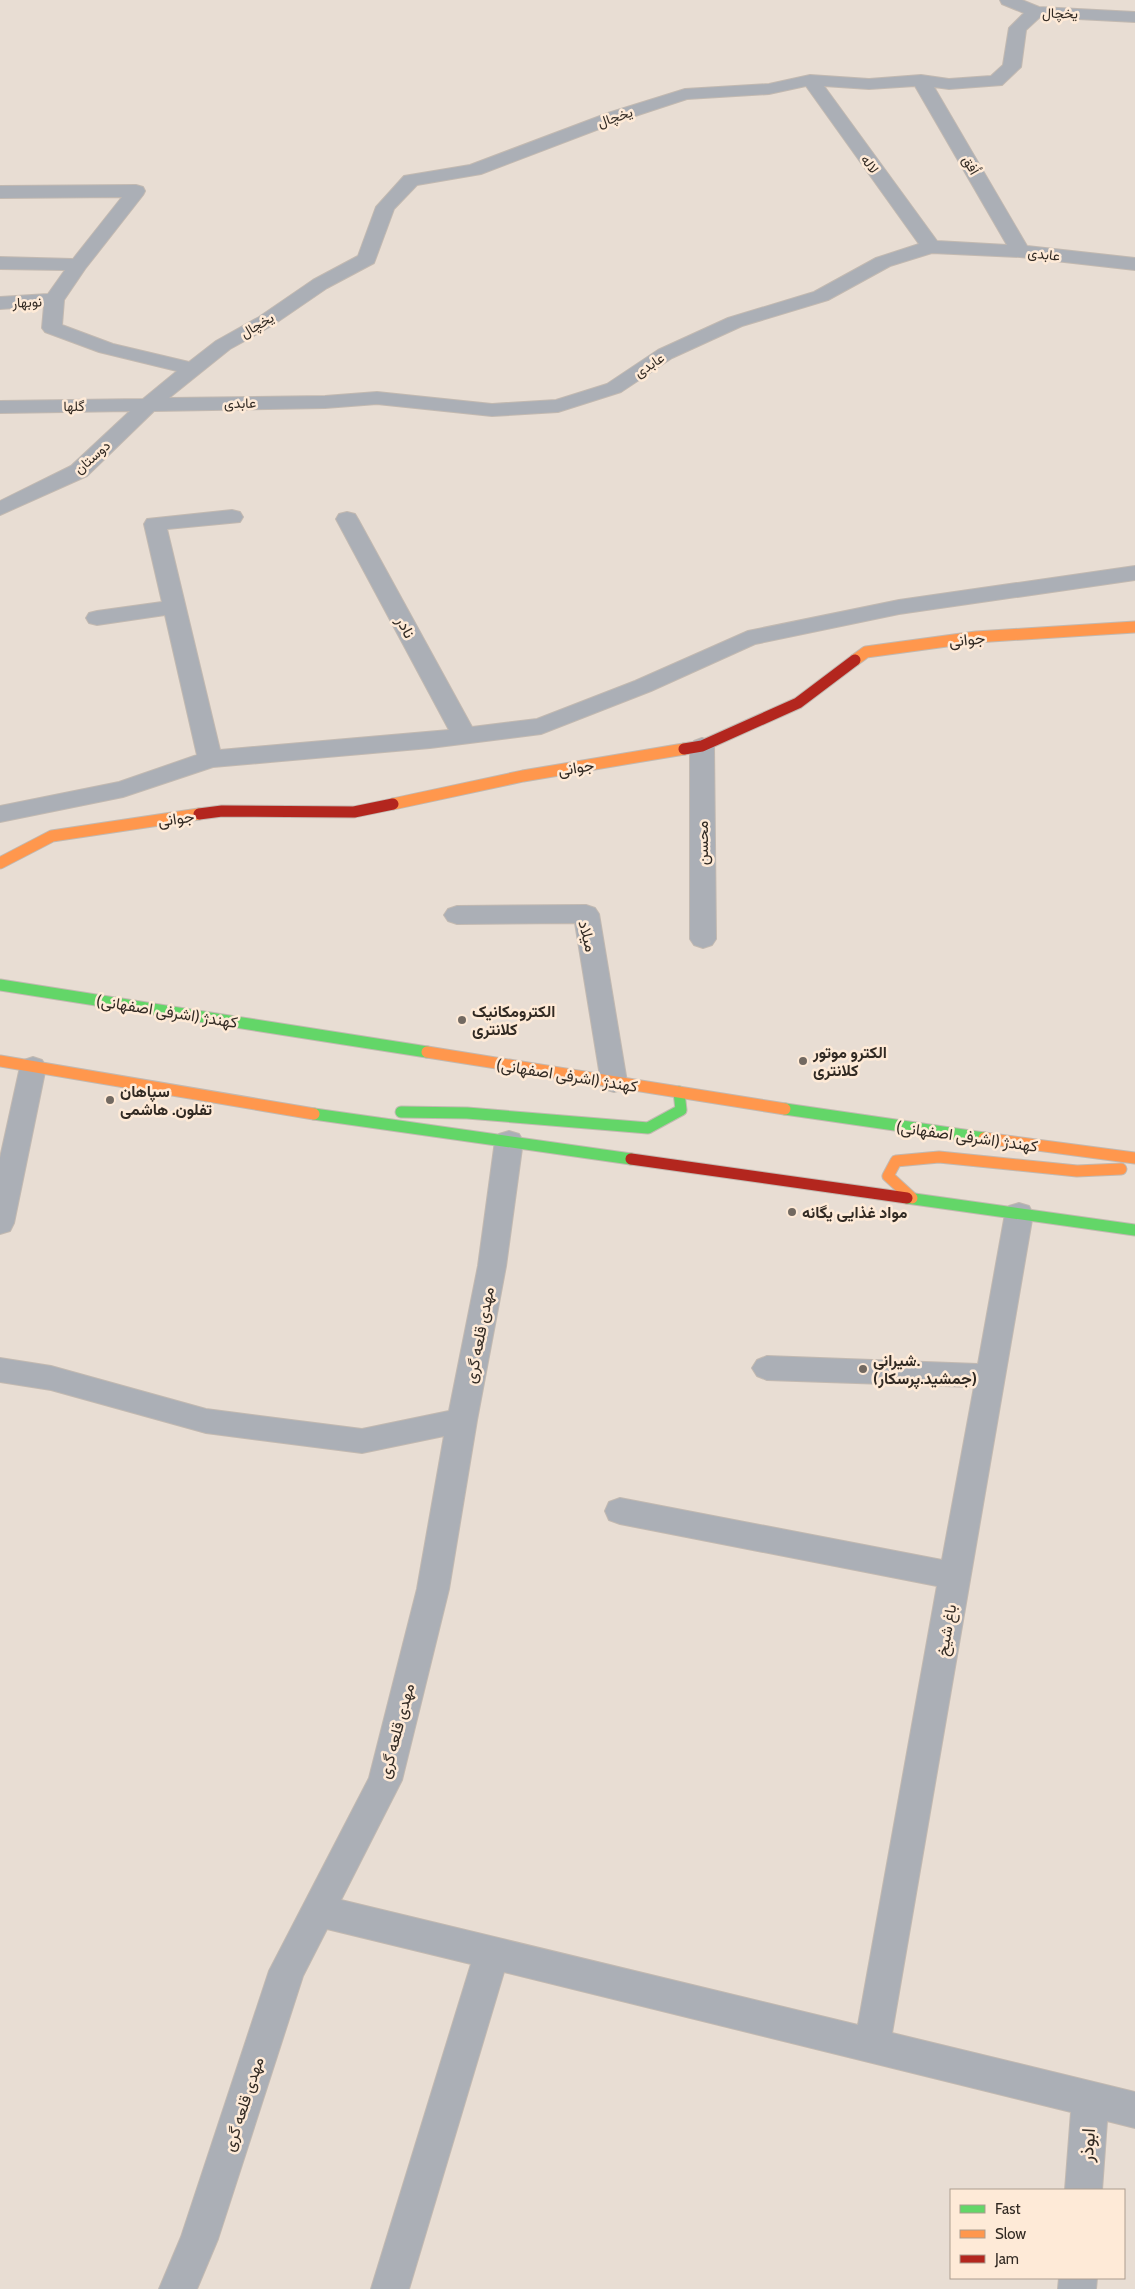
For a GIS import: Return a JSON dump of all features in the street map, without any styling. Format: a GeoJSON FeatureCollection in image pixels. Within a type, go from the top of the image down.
{"type":"FeatureCollection","features":[{"type":"Feature","properties":{"kind":"main road","name":"جوانی"},"geometry":{"type":"LineString","coordinates":[[0,863],[52,836],[222,811],[354,812],[523,776],[702,746],[798,704],[866,652],[976,637],[1135,627]]}},
{"type":"Feature","properties":{"kind":"main road","name":"کهندژ (اشرفی اصفهانی)"},"geometry":{"type":"LineString","coordinates":[[0,984],[873,1123],[1135,1158]]}},
{"type":"Feature","properties":{"kind":"main road"},"geometry":{"type":"LineString","coordinates":[[0,1061],[284,1110],[1135,1230]]}},
{"type":"Feature","properties":{"kind":"main road"},"geometry":{"type":"LineString","coordinates":[[284,1110],[467,1112],[648,1128],[681,1110],[679,1092]]}},
{"type":"Feature","properties":{"kind":"main road"},"geometry":{"type":"LineString","coordinates":[[912,1198],[888,1176],[896,1161],[939,1157],[1077,1171],[1135,1168]]}},
{"type":"Feature","properties":{"kind":"street"},"geometry":{"type":"LineString","coordinates":[[1008,0],[1036,12]]}},
{"type":"Feature","properties":{"kind":"street","name":"یخچال"},"geometry":{"type":"LineString","coordinates":[[148,405],[223,344],[266,321],[320,284],[367,258],[385,207],[411,180],[474,170],[614,117],[685,94],[769,89],[810,80],[869,84],[921,80],[950,84],[996,81],[1012,67],[1018,28],[1036,12],[1135,17]]}},
{"type":"Feature","properties":{"kind":"street","name":"لاله"},"geometry":{"type":"LineString","coordinates":[[810,80],[931,247]]}},
{"type":"Feature","properties":{"kind":"street","name":"اُفق"},"geometry":{"type":"LineString","coordinates":[[921,80],[1020,251]]}},
{"type":"Feature","properties":{"kind":"street"},"geometry":{"type":"LineString","coordinates":[[0,192],[136,191],[78,265],[54,300],[52,328],[106,348],[192,369]]}},
{"type":"Feature","properties":{"kind":"street","name":"عابدی"},"geometry":{"type":"LineString","coordinates":[[148,405],[325,402],[377,398],[492,410],[558,406],[614,388],[665,354],[735,322],[822,296],[884,262],[931,247],[1020,251],[1135,264]]}},
{"type":"Feature","properties":{"kind":"street"},"geometry":{"type":"LineString","coordinates":[[0,262],[78,265]]}},
{"type":"Feature","properties":{"kind":"street","name":"نوبهار"},"geometry":{"type":"LineString","coordinates":[[0,303],[54,300]]}},
{"type":"Feature","properties":{"kind":"street","name":"گلها"},"geometry":{"type":"LineString","coordinates":[[0,407],[148,405]]}},
{"type":"Feature","properties":{"kind":"street","name":"دوستان"},"geometry":{"type":"LineString","coordinates":[[0,509],[79,471],[148,405]]}},
{"type":"Feature","properties":{"kind":"street"},"geometry":{"type":"LineString","coordinates":[[210,759],[155,524],[232,517]]}},
{"type":"Feature","properties":{"kind":"street","name":"نادر"},"geometry":{"type":"LineString","coordinates":[[347,519],[464,735]]}},
{"type":"Feature","properties":{"kind":"street"},"geometry":{"type":"LineString","coordinates":[[0,814],[123,790],[210,759],[540,726],[643,686],[748,638],[899,607],[1135,573]]}},
{"type":"Feature","properties":{"kind":"street"},"geometry":{"type":"LineString","coordinates":[[97,618],[175,607]]}},
{"type":"Feature","properties":{"kind":"street","name":"محسن"},"geometry":{"type":"LineString","coordinates":[[702,746],[703,939]]}},
{"type":"Feature","properties":{"kind":"street","name":"میلاد"},"geometry":{"type":"LineString","coordinates":[[457,915],[586,914],[614,1082]]}},
{"type":"Feature","properties":{"kind":"street"},"geometry":{"type":"LineString","coordinates":[[0,1223],[33,1067]]}},
{"type":"Feature","properties":{"kind":"street","name":"مهدی قلعه گری"},"geometry":{"type":"LineString","coordinates":[[178,2289],[199,2239],[287,1970],[385,1780],[433,1589],[462,1420],[492,1266],[510,1141]]}},
{"type":"Feature","properties":{"kind":"street","name":"باغ شیخ"},"geometry":{"type":"LineString","coordinates":[[872,2046],[1019,1214]]}},
{"type":"Feature","properties":{"kind":"street"},"geometry":{"type":"LineString","coordinates":[[767,1368],[990,1376]]}},
{"type":"Feature","properties":{"kind":"street"},"geometry":{"type":"LineString","coordinates":[[0,1370],[51,1378],[206,1421],[362,1441],[462,1420]]}},
{"type":"Feature","properties":{"kind":"street"},"geometry":{"type":"LineString","coordinates":[[620,1511],[955,1576]]}},
{"type":"Feature","properties":{"kind":"street"},"geometry":{"type":"LineString","coordinates":[[318,1911],[400,1929],[1135,2110]]}},
{"type":"Feature","properties":{"kind":"street"},"geometry":{"type":"LineString","coordinates":[[390,2289],[492,1953]]}},
{"type":"Feature","properties":{"kind":"street","name":"ابوذر"},"geometry":{"type":"LineString","coordinates":[[1084,2189],[1090,2099]]}},
{"type":"Feature","properties":{"kind":"traffic: fast"},"geometry":{"type":"LineString","coordinates":[[0,985],[427,1052]]}},
{"type":"Feature","properties":{"kind":"traffic: fast"},"geometry":{"type":"LineString","coordinates":[[401,1112],[467,1113],[648,1128],[681,1110],[679,1092]]}},
{"type":"Feature","properties":{"kind":"traffic: fast"},"geometry":{"type":"LineString","coordinates":[[785,1109],[984,1138]]}},
{"type":"Feature","properties":{"kind":"traffic: fast"},"geometry":{"type":"LineString","coordinates":[[314,1114],[631,1159]]}},
{"type":"Feature","properties":{"kind":"traffic: fast"},"geometry":{"type":"LineString","coordinates":[[907,1198],[1135,1230]]}},
{"type":"Feature","properties":{"kind":"traffic: slow"},"geometry":{"type":"LineString","coordinates":[[855,660],[866,652],[976,637],[1135,627]]}},
{"type":"Feature","properties":{"kind":"traffic: slow"},"geometry":{"type":"LineString","coordinates":[[393,804],[523,776],[684,749]]}},
{"type":"Feature","properties":{"kind":"traffic: slow"},"geometry":{"type":"LineString","coordinates":[[0,863],[52,836],[199,814]]}},
{"type":"Feature","properties":{"kind":"traffic: slow"},"geometry":{"type":"LineString","coordinates":[[427,1052],[785,1109]]}},
{"type":"Feature","properties":{"kind":"traffic: slow"},"geometry":{"type":"LineString","coordinates":[[0,1061],[314,1114]]}},
{"type":"Feature","properties":{"kind":"traffic: slow"},"geometry":{"type":"LineString","coordinates":[[984,1138],[1135,1158]]}},
{"type":"Feature","properties":{"kind":"traffic: slow"},"geometry":{"type":"LineString","coordinates":[[912,1198],[888,1176],[896,1161],[939,1157],[1077,1171],[1121,1169]]}},
{"type":"Feature","properties":{"kind":"traffic: jam"},"geometry":{"type":"LineString","coordinates":[[684,749],[702,746],[798,703],[855,660]]}},
{"type":"Feature","properties":{"kind":"traffic: jam"},"geometry":{"type":"LineString","coordinates":[[199,814],[222,811],[354,812],[393,804]]}},
{"type":"Feature","properties":{"kind":"traffic: jam"},"geometry":{"type":"LineString","coordinates":[[631,1159],[907,1198]]}},
{"type":"Feature","properties":{"kind":"place","name":"الکترومکانیک کلانتری"},"geometry":{"type":"Point","coordinates":[462,1020]}},
{"type":"Feature","properties":{"kind":"place","name":"الکترو موتور کلانتری"},"geometry":{"type":"Point","coordinates":[803,1061]}},
{"type":"Feature","properties":{"kind":"place","name":"سپاهان تفلون. هاشمی"},"geometry":{"type":"Point","coordinates":[110,1100]}},
{"type":"Feature","properties":{"kind":"place","name":"مواد غذایی یگانه"},"geometry":{"type":"Point","coordinates":[792,1212]}},
{"type":"Feature","properties":{"kind":"place","name":"شیرانی. (جمشید.پرسکار)"},"geometry":{"type":"Point","coordinates":[863,1369]}}]}
